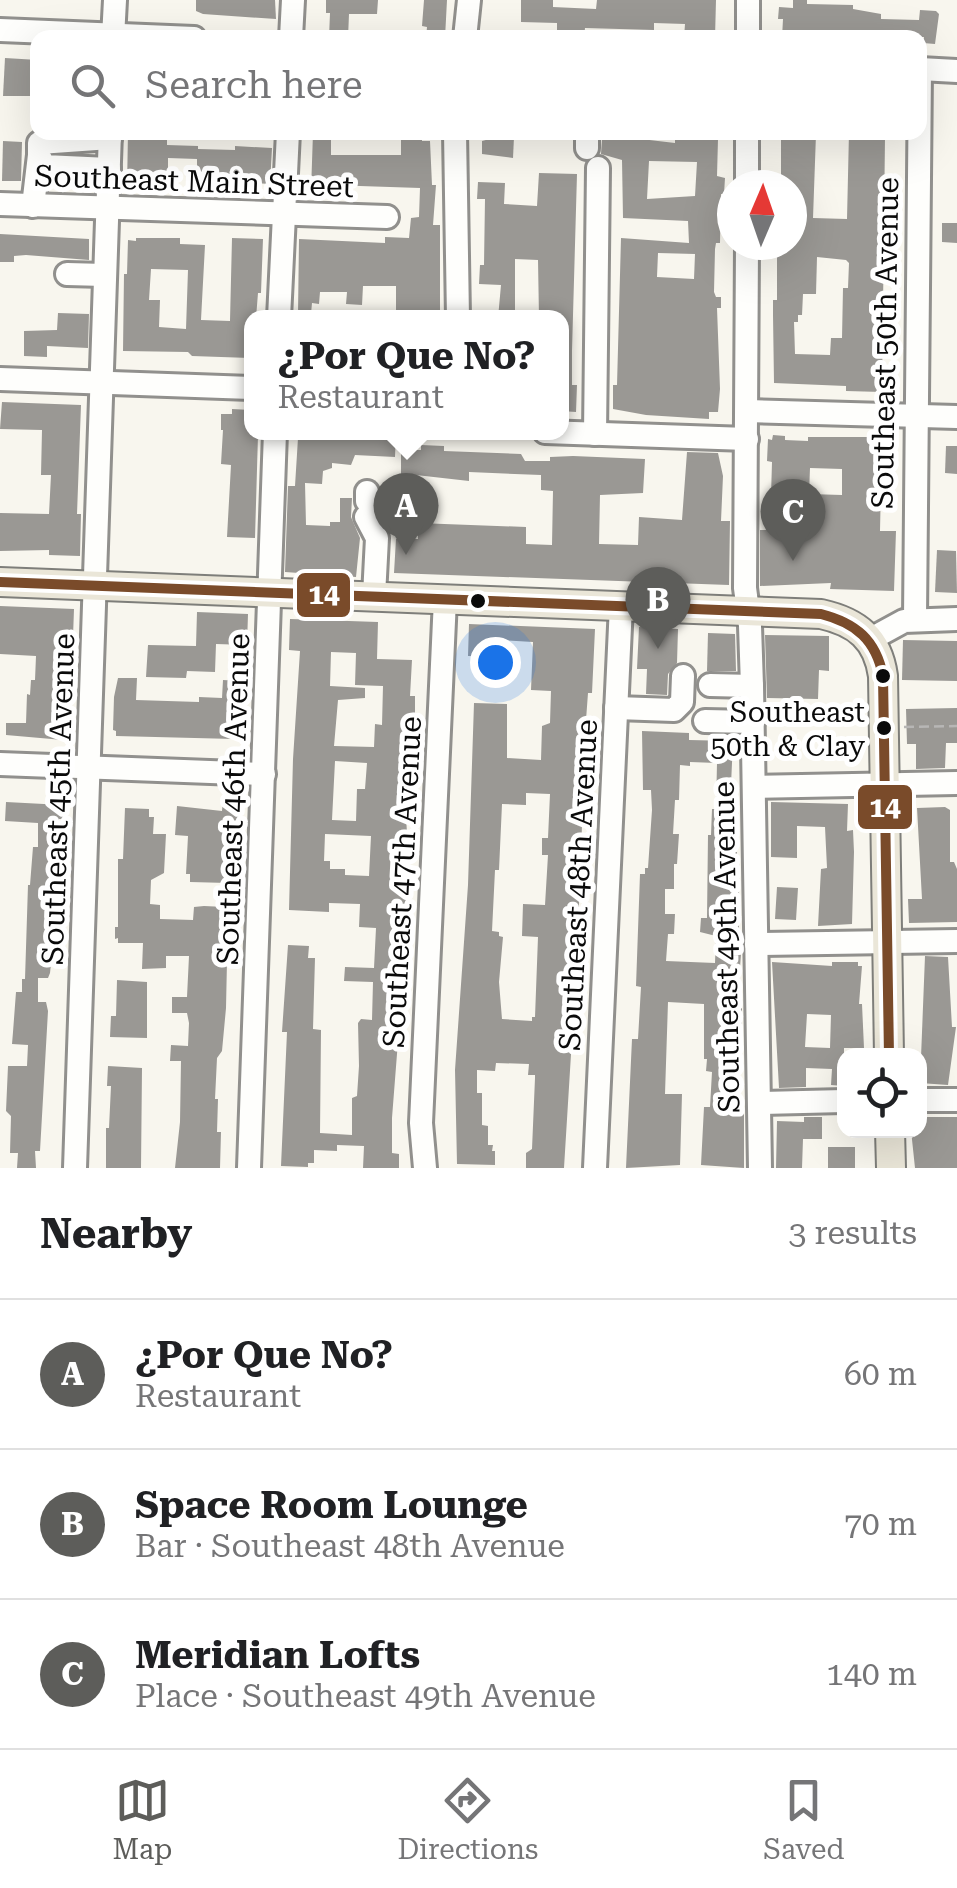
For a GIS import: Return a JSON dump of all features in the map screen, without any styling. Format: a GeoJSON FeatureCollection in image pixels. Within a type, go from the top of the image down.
{"type":"FeatureCollection","features":[{"type":"Feature","properties":{"kind":"main road"},"geometry":{"type":"LineString","coordinates":[[0,582],[748,611],[835,617],[851,623],[871,639],[881,663],[889,1048]]}},
{"type":"Feature","properties":{"kind":"main road"},"geometry":{"type":"LineString","coordinates":[[890,1138],[891,1168]]}},
{"type":"Feature","properties":{"kind":"street"},"geometry":{"type":"LineString","coordinates":[[113,30],[114,0]]}},
{"type":"Feature","properties":{"kind":"street"},"geometry":{"type":"LineString","coordinates":[[291,30],[293,0]]}},
{"type":"Feature","properties":{"kind":"street"},"geometry":{"type":"LineString","coordinates":[[465,30],[469,0]]}},
{"type":"Feature","properties":{"kind":"street"},"geometry":{"type":"LineString","coordinates":[[748,0],[748,30]]}},
{"type":"Feature","properties":{"kind":"street"},"geometry":{"type":"LineString","coordinates":[[0,30],[30,32]]}},
{"type":"Feature","properties":{"kind":"street"},"geometry":{"type":"LineString","coordinates":[[927,69],[957,71]]}},
{"type":"Feature","properties":{"kind":"street"},"geometry":{"type":"LineString","coordinates":[[33,206],[39,143],[69,140]]}},
{"type":"Feature","properties":{"kind":"street","name":"Southeast 45th Avenue"},"geometry":{"type":"LineString","coordinates":[[76,1168],[110,140]]}},
{"type":"Feature","properties":{"kind":"street"},"geometry":{"type":"LineString","coordinates":[[279,310],[288,140]]}},
{"type":"Feature","properties":{"kind":"street"},"geometry":{"type":"LineString","coordinates":[[454,140],[458,310]]}},
{"type":"Feature","properties":{"kind":"street"},"geometry":{"type":"LineString","coordinates":[[748,140],[748,170]]}},
{"type":"Feature","properties":{"kind":"street","name":"Southeast 50th Avenue"},"geometry":{"type":"LineString","coordinates":[[915,618],[919,140]]}},
{"type":"Feature","properties":{"kind":"street"},"geometry":{"type":"LineString","coordinates":[[591,150],[596,434]]}},
{"type":"Feature","properties":{"kind":"street"},"geometry":{"type":"LineString","coordinates":[[39,155],[44,166],[108,169]]}},
{"type":"Feature","properties":{"kind":"street","name":"Southeast Main Street"},"geometry":{"type":"LineString","coordinates":[[0,204],[387,218]]}},
{"type":"Feature","properties":{"kind":"street","name":"Southeast 49th Avenue"},"geometry":{"type":"LineString","coordinates":[[748,260],[745,588],[752,686],[760,1168]]}},
{"type":"Feature","properties":{"kind":"street"},"geometry":{"type":"LineString","coordinates":[[67,274],[104,276]]}},
{"type":"Feature","properties":{"kind":"street"},"geometry":{"type":"LineString","coordinates":[[0,379],[244,388]]}},
{"type":"Feature","properties":{"kind":"street"},"geometry":{"type":"LineString","coordinates":[[748,410],[957,417]]}},
{"type":"Feature","properties":{"kind":"street"},"geometry":{"type":"LineString","coordinates":[[569,433],[747,440]]}},
{"type":"Feature","properties":{"kind":"street","name":"Southeast 46th Avenue"},"geometry":{"type":"LineString","coordinates":[[249,1168],[274,440]]}},
{"type":"Feature","properties":{"kind":"street"},"geometry":{"type":"LineString","coordinates":[[366,503],[377,538],[374,596]]}},
{"type":"Feature","properties":{"kind":"street","name":"Southeast 47th Avenue"},"geometry":{"type":"LineString","coordinates":[[425,1168],[421,1122],[445,598]]}},
{"type":"Feature","properties":{"kind":"street","name":"Southeast 48th Avenue"},"geometry":{"type":"LineString","coordinates":[[594,1168],[621,606]]}},
{"type":"Feature","properties":{"kind":"street"},"geometry":{"type":"LineString","coordinates":[[871,639],[915,618],[957,619]]}},
{"type":"Feature","properties":{"kind":"street"},"geometry":{"type":"LineString","coordinates":[[616,708],[674,710],[682,702],[684,676]]}},
{"type":"Feature","properties":{"kind":"street"},"geometry":{"type":"LineString","coordinates":[[710,685],[752,686]]}},
{"type":"Feature","properties":{"kind":"street"},"geometry":{"type":"LineString","coordinates":[[705,721],[752,722]]}},
{"type":"Feature","properties":{"kind":"street"},"geometry":{"type":"LineString","coordinates":[[0,764],[264,774]]}},
{"type":"Feature","properties":{"kind":"street"},"geometry":{"type":"LineString","coordinates":[[754,787],[957,783]]}},
{"type":"Feature","properties":{"kind":"street"},"geometry":{"type":"LineString","coordinates":[[756,944],[957,941]]}},
{"type":"Feature","properties":{"kind":"street"},"geometry":{"type":"LineString","coordinates":[[927,1100],[957,1100]]}},
{"type":"Feature","properties":{"kind":"street"},"geometry":{"type":"LineString","coordinates":[[759,1102],[837,1101]]}},
{"type":"Feature","properties":{"kind":"path"},"geometry":{"type":"LineString","coordinates":[[884,727],[957,726]]}},
{"type":"Feature","properties":{"kind":"building"},"geometry":{"type":"Polygon","coordinates":[[[196,0],[275,0],[276,19],[203,14],[196,11],[196,0]]]}},
{"type":"Feature","properties":{"kind":"building"},"geometry":{"type":"Polygon","coordinates":[[[326,0],[378,0],[377,14],[349,14],[348,30],[329,30],[330,13],[326,13],[326,0]]]}},
{"type":"Feature","properties":{"kind":"building"},"geometry":{"type":"Polygon","coordinates":[[[424,0],[447,0],[445,30],[427,30],[422,26],[424,0]]]}},
{"type":"Feature","properties":{"kind":"building"},"geometry":{"type":"Polygon","coordinates":[[[521,0],[553,0],[553,7],[596,9],[597,0],[716,0],[715,30],[685,30],[685,24],[654,23],[654,30],[557,30],[557,23],[521,22],[521,0]]]}},
{"type":"Feature","properties":{"kind":"building"},"geometry":{"type":"Polygon","coordinates":[[[793,0],[807,0],[807,4],[853,5],[853,9],[881,14],[881,19],[919,20],[920,10],[936,11],[939,14],[935,44],[927,43],[927,30],[782,30],[779,7],[793,8],[793,0]]]}},
{"type":"Feature","properties":{"kind":"building"},"geometry":{"type":"Polygon","coordinates":[[[5,58],[30,60],[30,96],[3,96],[5,58]]]}},
{"type":"Feature","properties":{"kind":"building"},"geometry":{"type":"Polygon","coordinates":[[[128,140],[167,140],[167,145],[198,149],[272,148],[270,184],[216,181],[215,186],[197,185],[197,159],[168,158],[168,177],[163,177],[163,184],[127,188],[128,140]]]}},
{"type":"Feature","properties":{"kind":"building"},"geometry":{"type":"Polygon","coordinates":[[[313,140],[331,140],[331,155],[401,155],[401,140],[430,141],[432,185],[436,185],[433,225],[440,225],[440,310],[396,310],[396,286],[363,286],[362,305],[346,304],[347,292],[320,292],[319,304],[312,303],[311,310],[298,310],[299,239],[385,243],[385,237],[409,238],[411,218],[419,217],[420,188],[330,185],[329,191],[311,191],[313,140]]]}},
{"type":"Feature","properties":{"kind":"building"},"geometry":{"type":"Polygon","coordinates":[[[514,140],[513,158],[482,154],[482,141],[514,140]]]}},
{"type":"Feature","properties":{"kind":"building"},"geometry":{"type":"Polygon","coordinates":[[[602,140],[718,140],[714,292],[721,297],[721,308],[717,308],[720,389],[718,412],[709,412],[709,419],[613,409],[621,238],[689,243],[688,221],[623,218],[622,160],[601,154],[602,140]],[[649,161],[647,199],[695,196],[697,162],[649,161]],[[658,253],[657,277],[694,279],[695,254],[658,253]]]}},
{"type":"Feature","properties":{"kind":"building"},"geometry":{"type":"Polygon","coordinates":[[[781,140],[816,140],[813,218],[847,219],[849,140],[885,140],[882,392],[774,383],[773,300],[777,300],[777,260],[807,260],[807,170],[781,170],[781,140]],[[817,257],[816,294],[803,294],[802,315],[794,322],[795,354],[830,355],[831,338],[842,338],[843,288],[848,288],[846,260],[817,257]]]}},
{"type":"Feature","properties":{"kind":"building"},"geometry":{"type":"Polygon","coordinates":[[[3,141],[22,142],[21,181],[2,181],[3,141]]]}},
{"type":"Feature","properties":{"kind":"building"},"geometry":{"type":"Polygon","coordinates":[[[539,173],[577,174],[572,351],[576,412],[569,412],[569,310],[539,310],[538,260],[515,259],[515,310],[499,310],[501,285],[479,284],[480,265],[484,265],[485,199],[477,199],[478,182],[505,183],[504,204],[537,206],[539,173]]]}},
{"type":"Feature","properties":{"kind":"building"},"geometry":{"type":"Polygon","coordinates":[[[942,223],[957,223],[957,243],[942,242],[942,223]]]}},
{"type":"Feature","properties":{"kind":"building"},"geometry":{"type":"Polygon","coordinates":[[[0,234],[89,239],[89,260],[26,255],[14,256],[14,262],[0,262],[0,234]]]}},
{"type":"Feature","properties":{"kind":"building"},"geometry":{"type":"Polygon","coordinates":[[[180,238],[180,244],[205,245],[201,320],[230,321],[232,238],[263,239],[257,310],[244,310],[244,358],[123,351],[128,240],[180,238]],[[151,269],[149,300],[160,300],[159,327],[186,329],[188,270],[151,269]]]}},
{"type":"Feature","properties":{"kind":"building"},"geometry":{"type":"Polygon","coordinates":[[[58,313],[89,314],[88,348],[47,346],[47,357],[24,356],[24,331],[57,330],[58,313]]]}},
{"type":"Feature","properties":{"kind":"building"},"geometry":{"type":"Polygon","coordinates":[[[2,402],[81,405],[77,514],[81,514],[80,556],[49,555],[49,550],[0,551],[0,513],[49,514],[51,475],[41,475],[42,430],[0,429],[2,402]]]}},
{"type":"Feature","properties":{"kind":"building"},"geometry":{"type":"Polygon","coordinates":[[[232,409],[244,410],[244,440],[258,440],[255,538],[227,537],[231,465],[221,464],[221,414],[232,414],[232,409]]]}},
{"type":"Feature","properties":{"kind":"building"},"geometry":{"type":"Polygon","coordinates":[[[773,435],[808,441],[808,437],[882,437],[880,531],[896,531],[894,591],[830,589],[831,583],[760,586],[760,530],[770,530],[772,462],[767,461],[768,439],[772,440],[773,435]],[[810,468],[809,494],[842,495],[842,469],[810,468]]]}},
{"type":"Feature","properties":{"kind":"building"},"geometry":{"type":"Polygon","coordinates":[[[298,440],[396,440],[395,457],[355,455],[351,465],[332,463],[332,468],[323,471],[322,484],[305,483],[306,525],[330,526],[330,522],[340,522],[340,498],[352,498],[351,517],[360,538],[356,577],[285,572],[288,486],[295,486],[298,440]]]}},
{"type":"Feature","properties":{"kind":"building"},"geometry":{"type":"Polygon","coordinates":[[[421,445],[444,446],[444,451],[521,454],[525,461],[573,456],[645,459],[643,493],[600,495],[599,544],[638,545],[639,517],[682,520],[687,452],[718,453],[723,476],[721,521],[730,521],[729,585],[394,573],[396,539],[418,539],[418,523],[526,527],[526,544],[552,545],[553,491],[541,490],[541,475],[469,472],[469,481],[416,475],[416,491],[401,491],[401,450],[421,450],[421,445]]]}},
{"type":"Feature","properties":{"kind":"building"},"geometry":{"type":"Polygon","coordinates":[[[946,446],[957,446],[957,474],[945,473],[946,446]]]}},
{"type":"Feature","properties":{"kind":"building"},"geometry":{"type":"Polygon","coordinates":[[[937,550],[956,551],[957,593],[935,592],[937,550]]]}},
{"type":"Feature","properties":{"kind":"building"},"geometry":{"type":"Polygon","coordinates":[[[0,606],[74,609],[72,665],[66,664],[63,740],[6,735],[6,723],[26,723],[27,694],[30,695],[31,680],[35,680],[36,656],[0,654],[0,606]]]}},
{"type":"Feature","properties":{"kind":"building"},"geometry":{"type":"Polygon","coordinates":[[[197,612],[248,614],[247,645],[216,644],[215,672],[187,671],[186,678],[146,677],[148,645],[196,646],[197,612]]]}},
{"type":"Feature","properties":{"kind":"building"},"geometry":{"type":"Polygon","coordinates":[[[290,619],[378,622],[377,659],[412,660],[410,696],[415,696],[415,726],[410,817],[406,817],[410,880],[402,910],[403,977],[392,1118],[392,1153],[399,1154],[399,1168],[363,1168],[364,1146],[337,1145],[337,1151],[314,1150],[314,1163],[308,1163],[308,1167],[281,1166],[287,1032],[282,1032],[288,945],[309,946],[308,958],[315,958],[313,1029],[321,1030],[320,1133],[352,1135],[352,1098],[357,1096],[359,1066],[358,1023],[361,1019],[372,1020],[373,982],[344,981],[345,967],[374,968],[376,928],[359,927],[360,904],[329,903],[329,912],[289,910],[300,651],[289,650],[290,619]],[[331,652],[330,686],[365,688],[365,698],[338,700],[334,746],[374,747],[375,724],[382,725],[383,686],[355,685],[356,653],[331,652]],[[335,761],[332,820],[356,821],[357,789],[365,789],[367,763],[335,761]],[[325,834],[324,861],[330,861],[330,869],[345,869],[345,875],[369,876],[371,836],[325,834]]]}},
{"type":"Feature","properties":{"kind":"building"},"geometry":{"type":"Polygon","coordinates":[[[469,624],[595,629],[592,693],[588,693],[586,720],[564,1168],[526,1168],[526,1153],[532,1149],[535,1078],[528,1075],[529,1064],[496,1063],[495,1071],[477,1070],[482,1125],[488,1126],[488,1145],[493,1145],[495,1165],[457,1164],[455,1070],[468,885],[474,703],[507,704],[507,758],[541,760],[542,726],[550,723],[551,691],[531,690],[533,642],[501,640],[501,657],[468,656],[469,624]],[[526,793],[526,805],[502,804],[492,931],[503,937],[499,982],[502,1019],[532,1021],[535,1017],[538,937],[522,936],[523,904],[545,905],[548,855],[542,855],[542,838],[548,838],[550,794],[526,793]]]}},
{"type":"Feature","properties":{"kind":"building"},"geometry":{"type":"Polygon","coordinates":[[[639,627],[678,629],[677,663],[668,674],[667,695],[646,694],[647,669],[637,669],[639,627]]]}},
{"type":"Feature","properties":{"kind":"building"},"geometry":{"type":"Polygon","coordinates":[[[708,633],[735,634],[736,671],[707,671],[708,633]]]}},
{"type":"Feature","properties":{"kind":"building"},"geometry":{"type":"Polygon","coordinates":[[[765,635],[829,636],[829,671],[819,670],[818,699],[767,698],[765,635]]]}},
{"type":"Feature","properties":{"kind":"building"},"geometry":{"type":"Polygon","coordinates":[[[903,640],[957,641],[957,681],[902,680],[903,640]]]}},
{"type":"Feature","properties":{"kind":"building"},"geometry":{"type":"Polygon","coordinates":[[[118,678],[137,678],[136,700],[199,702],[199,697],[222,698],[223,680],[240,681],[240,735],[234,734],[234,739],[116,736],[114,697],[118,678]]]}},
{"type":"Feature","properties":{"kind":"building"},"geometry":{"type":"Polygon","coordinates":[[[957,708],[957,743],[946,743],[945,768],[916,769],[916,744],[907,744],[906,709],[957,708]]]}},
{"type":"Feature","properties":{"kind":"building"},"geometry":{"type":"Polygon","coordinates":[[[642,731],[689,733],[689,740],[733,741],[731,785],[737,786],[733,852],[737,852],[739,871],[741,954],[737,1008],[742,1008],[737,1089],[739,1108],[744,1109],[744,1168],[701,1165],[704,1107],[710,1107],[712,1072],[706,1071],[704,1059],[704,1004],[668,1002],[665,1094],[682,1094],[680,1165],[626,1168],[632,1039],[638,1039],[641,987],[636,986],[640,874],[648,868],[652,810],[651,790],[643,790],[642,731]],[[717,763],[680,765],[673,834],[679,834],[674,889],[665,889],[665,914],[675,914],[674,934],[668,934],[666,961],[715,963],[716,936],[700,932],[701,918],[707,918],[708,835],[712,809],[716,809],[717,763]]]}},
{"type":"Feature","properties":{"kind":"building"},"geometry":{"type":"Polygon","coordinates":[[[223,798],[243,799],[240,857],[228,860],[228,883],[190,882],[190,874],[186,874],[188,836],[175,835],[177,806],[222,811],[223,798]]]}},
{"type":"Feature","properties":{"kind":"building"},"geometry":{"type":"Polygon","coordinates":[[[6,802],[63,805],[63,819],[59,819],[59,824],[50,823],[49,848],[55,854],[56,874],[49,936],[54,936],[50,973],[48,978],[38,978],[38,1002],[46,1002],[48,1011],[36,1168],[17,1168],[18,1153],[10,1153],[11,1116],[6,1111],[8,1066],[27,1066],[28,1045],[12,1044],[16,992],[22,992],[25,979],[28,885],[33,847],[38,847],[38,823],[5,821],[6,802]]]}},
{"type":"Feature","properties":{"kind":"building"},"geometry":{"type":"Polygon","coordinates":[[[771,802],[848,804],[847,831],[853,830],[854,852],[852,924],[818,926],[821,869],[827,868],[825,827],[797,826],[797,858],[771,857],[771,802]]]}},
{"type":"Feature","properties":{"kind":"building"},"geometry":{"type":"Polygon","coordinates":[[[125,808],[149,809],[149,817],[154,817],[153,834],[166,834],[164,873],[151,880],[150,904],[160,905],[160,919],[193,920],[194,907],[204,906],[225,907],[228,914],[226,1008],[215,1099],[217,1132],[221,1132],[220,1168],[175,1168],[181,1061],[170,1061],[171,1045],[188,1046],[189,1023],[187,1013],[172,1013],[172,997],[187,997],[189,956],[166,956],[166,968],[142,969],[143,943],[118,943],[115,939],[118,859],[123,859],[125,808]]]}},
{"type":"Feature","properties":{"kind":"building"},"geometry":{"type":"Polygon","coordinates":[[[917,808],[950,810],[950,862],[957,869],[957,922],[909,923],[908,899],[922,899],[917,808]]]}},
{"type":"Feature","properties":{"kind":"building"},"geometry":{"type":"Polygon","coordinates":[[[777,887],[798,888],[796,920],[775,919],[777,887]]]}},
{"type":"Feature","properties":{"kind":"building"},"geometry":{"type":"Polygon","coordinates":[[[925,956],[948,957],[952,1027],[956,1027],[948,1085],[927,1084],[927,1048],[921,1048],[925,956]]]}},
{"type":"Feature","properties":{"kind":"building"},"geometry":{"type":"Polygon","coordinates":[[[772,962],[832,966],[832,962],[858,962],[862,966],[859,1004],[864,1048],[837,1048],[837,1085],[831,1085],[832,1069],[806,1068],[806,1087],[779,1088],[772,962]],[[807,1014],[805,1047],[830,1048],[831,1015],[807,1014]]]}},
{"type":"Feature","properties":{"kind":"building"},"geometry":{"type":"Polygon","coordinates":[[[117,980],[147,982],[147,1038],[110,1037],[111,1016],[116,1016],[117,980]]]}},
{"type":"Feature","properties":{"kind":"building"},"geometry":{"type":"Polygon","coordinates":[[[108,1066],[142,1068],[141,1168],[106,1168],[111,1086],[107,1086],[108,1066]]]}},
{"type":"Feature","properties":{"kind":"building"},"geometry":{"type":"Polygon","coordinates":[[[804,1117],[822,1117],[822,1139],[803,1139],[802,1168],[776,1168],[777,1121],[804,1122],[804,1117]]]}},
{"type":"Feature","properties":{"kind":"building"},"geometry":{"type":"Polygon","coordinates":[[[927,1117],[957,1117],[957,1168],[915,1168],[912,1138],[927,1138],[927,1117]]]}},
{"type":"Feature","properties":{"kind":"building"},"geometry":{"type":"Polygon","coordinates":[[[828,1147],[855,1147],[855,1168],[828,1168],[828,1147]]]}},
{"type":"Feature","properties":{"kind":"transit line","name":"14"},"geometry":{"type":"LineString","coordinates":[[0,582],[821,614],[844,622],[870,643],[883,676],[889,1048]]}},
{"type":"Feature","properties":{"kind":"place","name":"¿Por Que No?"},"geometry":{"type":"Point","coordinates":[406,555]}},
{"type":"Feature","properties":{"kind":"place","name":"Meridian Lofts"},"geometry":{"type":"Point","coordinates":[793,561]}},
{"type":"Feature","properties":{"kind":"place","name":"Space Room Lounge"},"geometry":{"type":"Point","coordinates":[658,649]}},
{"type":"Feature","properties":{"kind":"place","name":"Southeast 50th & Clay"},"geometry":{"type":"Point","coordinates":[884,728]}}]}
